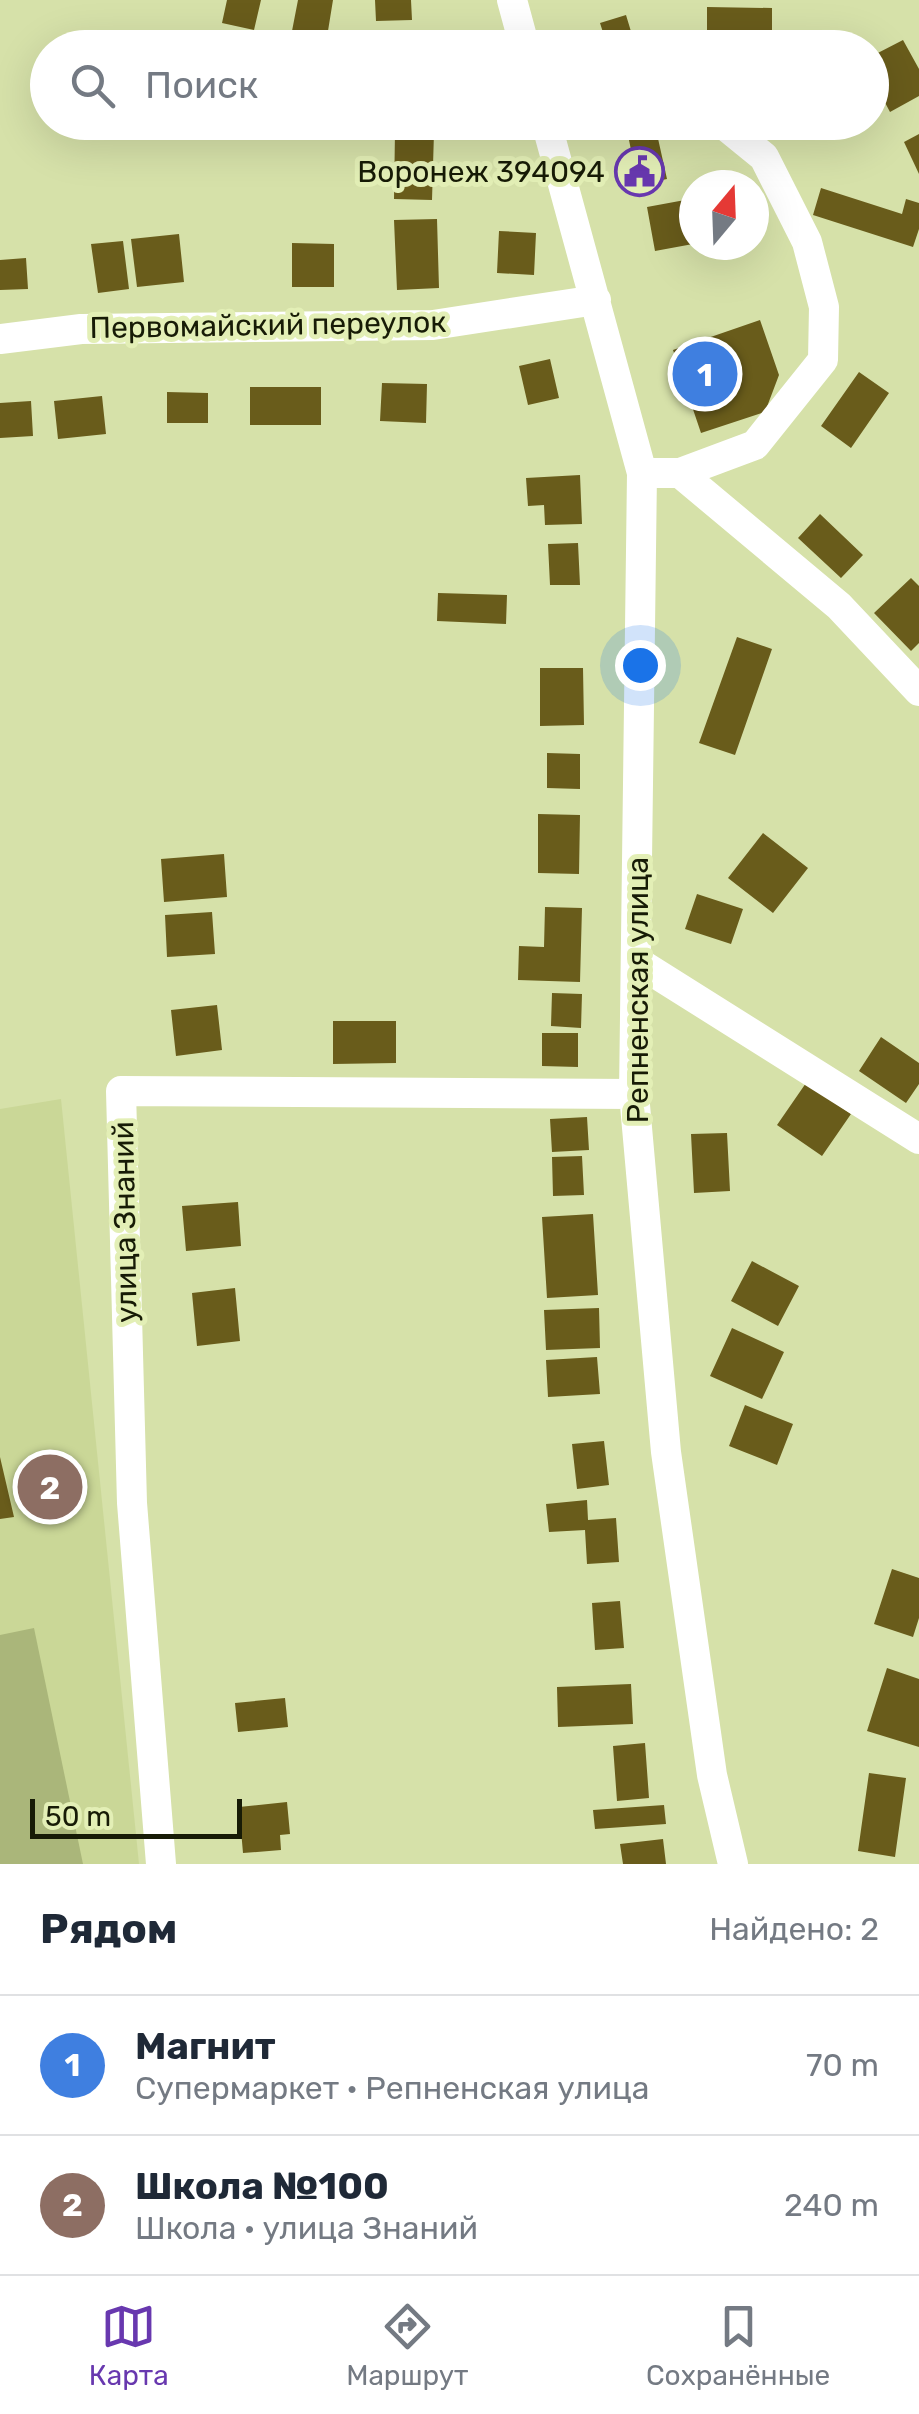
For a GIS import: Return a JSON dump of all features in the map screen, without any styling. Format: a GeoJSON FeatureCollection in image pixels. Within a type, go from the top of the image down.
{"type":"FeatureCollection","features":[{"type":"Feature","properties":{"kind":"street"},"geometry":{"type":"LineString","coordinates":[[512,0],[520,30]]}},
{"type":"Feature","properties":{"kind":"street","name":"Репненская улица"},"geometry":{"type":"LineString","coordinates":[[551,140],[642,474],[634,1094],[666,1452],[712,1775],[732,1864]]}},
{"type":"Feature","properties":{"kind":"street"},"geometry":{"type":"LineString","coordinates":[[642,474],[680,474],[755,444],[822,360],[824,306],[807,242],[764,157],[743,140]]}},
{"type":"Feature","properties":{"kind":"street","name":"Первомайский переулок"},"geometry":{"type":"LineString","coordinates":[[0,339],[82,329],[433,325],[596,300]]}},
{"type":"Feature","properties":{"kind":"street"},"geometry":{"type":"LineString","coordinates":[[680,474],[840,606],[919,690]]}},
{"type":"Feature","properties":{"kind":"street"},"geometry":{"type":"LineString","coordinates":[[636,961],[919,1139]]}},
{"type":"Feature","properties":{"kind":"street","name":"улица Знаний"},"geometry":{"type":"LineString","coordinates":[[161,1864],[132,1503],[122,1091],[634,1094]]}},
{"type":"Feature","properties":{"kind":"shaded area"},"geometry":{"type":"Polygon","coordinates":[[[61,1099],[139,1864],[0,1864],[0,1109],[61,1099]]]}},
{"type":"Feature","properties":{"kind":"shaded area"},"geometry":{"type":"Polygon","coordinates":[[[34,1628],[83,1864],[0,1864],[0,1635],[34,1628]]]}},
{"type":"Feature","properties":{"kind":"building"},"geometry":{"type":"Polygon","coordinates":[[[227,0],[261,0],[254,30],[222,23],[227,0]]]}},
{"type":"Feature","properties":{"kind":"building"},"geometry":{"type":"Polygon","coordinates":[[[298,0],[333,0],[328,30],[292,30],[298,0]]]}},
{"type":"Feature","properties":{"kind":"building"},"geometry":{"type":"Polygon","coordinates":[[[375,0],[411,0],[412,20],[376,21],[375,0]]]}},
{"type":"Feature","properties":{"kind":"building"},"geometry":{"type":"Polygon","coordinates":[[[707,7],[772,8],[772,30],[707,30],[707,7]]]}},
{"type":"Feature","properties":{"kind":"building"},"geometry":{"type":"Polygon","coordinates":[[[626,15],[631,30],[602,30],[600,23],[626,15]]]}},
{"type":"Feature","properties":{"kind":"building"},"geometry":{"type":"Polygon","coordinates":[[[903,40],[919,69],[919,96],[890,112],[889,110],[889,47],[903,40]]]}},
{"type":"Feature","properties":{"kind":"building"},"geometry":{"type":"Polygon","coordinates":[[[919,134],[919,174],[904,142],[919,134]]]}},
{"type":"Feature","properties":{"kind":"building"},"geometry":{"type":"Polygon","coordinates":[[[395,140],[434,140],[432,200],[394,199],[395,140]]]}},
{"type":"Feature","properties":{"kind":"building"},"geometry":{"type":"Polygon","coordinates":[[[629,140],[658,140],[667,179],[638,185],[629,140]]]}},
{"type":"Feature","properties":{"kind":"building"},"geometry":{"type":"Polygon","coordinates":[[[821,188],[902,214],[906,199],[919,203],[919,229],[913,247],[813,215],[821,188]]]}},
{"type":"Feature","properties":{"kind":"building"},"geometry":{"type":"Polygon","coordinates":[[[679,201],[679,247],[655,251],[647,207],[679,201]]]}},
{"type":"Feature","properties":{"kind":"building"},"geometry":{"type":"Polygon","coordinates":[[[437,219],[439,288],[397,290],[394,220],[437,219]]]}},
{"type":"Feature","properties":{"kind":"building"},"geometry":{"type":"Polygon","coordinates":[[[499,231],[536,233],[534,275],[497,273],[499,231]]]}},
{"type":"Feature","properties":{"kind":"building"},"geometry":{"type":"Polygon","coordinates":[[[179,234],[184,282],[137,287],[131,239],[179,234]]]}},
{"type":"Feature","properties":{"kind":"building"},"geometry":{"type":"Polygon","coordinates":[[[123,241],[129,289],[98,293],[91,244],[123,241]]]}},
{"type":"Feature","properties":{"kind":"building"},"geometry":{"type":"Polygon","coordinates":[[[292,243],[334,244],[334,287],[292,287],[292,243]]]}},
{"type":"Feature","properties":{"kind":"building"},"geometry":{"type":"Polygon","coordinates":[[[26,258],[28,289],[0,290],[0,260],[26,258]]]}},
{"type":"Feature","properties":{"kind":"building"},"geometry":{"type":"Polygon","coordinates":[[[760,320],[779,375],[765,412],[701,433],[673,350],[760,320]]]}},
{"type":"Feature","properties":{"kind":"building"},"geometry":{"type":"Polygon","coordinates":[[[550,359],[559,398],[528,405],[519,366],[550,359]]]}},
{"type":"Feature","properties":{"kind":"building"},"geometry":{"type":"Polygon","coordinates":[[[859,372],[889,393],[851,448],[821,426],[859,372]]]}},
{"type":"Feature","properties":{"kind":"building"},"geometry":{"type":"Polygon","coordinates":[[[382,383],[427,384],[426,423],[380,421],[382,383]]]}},
{"type":"Feature","properties":{"kind":"building"},"geometry":{"type":"Polygon","coordinates":[[[250,387],[321,387],[321,425],[250,425],[250,387]]]}},
{"type":"Feature","properties":{"kind":"building"},"geometry":{"type":"Polygon","coordinates":[[[167,392],[208,393],[208,423],[167,423],[167,392]]]}},
{"type":"Feature","properties":{"kind":"building"},"geometry":{"type":"Polygon","coordinates":[[[102,396],[106,434],[58,439],[54,401],[102,396]]]}},
{"type":"Feature","properties":{"kind":"building"},"geometry":{"type":"Polygon","coordinates":[[[31,401],[33,436],[0,438],[0,403],[31,401]]]}},
{"type":"Feature","properties":{"kind":"building"},"geometry":{"type":"Polygon","coordinates":[[[580,475],[582,524],[545,525],[544,505],[528,506],[526,478],[580,475]]]}},
{"type":"Feature","properties":{"kind":"building"},"geometry":{"type":"Polygon","coordinates":[[[820,514],[863,555],[841,578],[798,538],[820,514]]]}},
{"type":"Feature","properties":{"kind":"building"},"geometry":{"type":"Polygon","coordinates":[[[578,543],[580,585],[550,585],[548,544],[578,543]]]}},
{"type":"Feature","properties":{"kind":"building"},"geometry":{"type":"Polygon","coordinates":[[[911,578],[919,586],[919,643],[911,651],[874,613],[911,578]]]}},
{"type":"Feature","properties":{"kind":"building"},"geometry":{"type":"Polygon","coordinates":[[[438,593],[507,595],[506,624],[437,621],[438,593]]]}},
{"type":"Feature","properties":{"kind":"building"},"geometry":{"type":"Polygon","coordinates":[[[737,637],[772,649],[735,755],[699,743],[737,637]]]}},
{"type":"Feature","properties":{"kind":"building"},"geometry":{"type":"Polygon","coordinates":[[[540,668],[583,668],[584,725],[540,726],[540,668]]]}},
{"type":"Feature","properties":{"kind":"building"},"geometry":{"type":"Polygon","coordinates":[[[547,753],[580,754],[580,789],[547,788],[547,753]]]}},
{"type":"Feature","properties":{"kind":"building"},"geometry":{"type":"Polygon","coordinates":[[[538,814],[580,815],[579,874],[538,873],[538,814]]]}},
{"type":"Feature","properties":{"kind":"building"},"geometry":{"type":"Polygon","coordinates":[[[763,833],[808,868],[773,913],[728,878],[763,833]]]}},
{"type":"Feature","properties":{"kind":"building"},"geometry":{"type":"Polygon","coordinates":[[[224,854],[227,897],[164,902],[161,859],[224,854]]]}},
{"type":"Feature","properties":{"kind":"building"},"geometry":{"type":"Polygon","coordinates":[[[697,894],[743,909],[731,944],[685,929],[697,894]]]}},
{"type":"Feature","properties":{"kind":"building"},"geometry":{"type":"Polygon","coordinates":[[[545,907],[582,908],[580,982],[518,980],[519,946],[544,947],[545,907]]]}},
{"type":"Feature","properties":{"kind":"building"},"geometry":{"type":"Polygon","coordinates":[[[212,912],[215,954],[167,957],[165,915],[212,912]]]}},
{"type":"Feature","properties":{"kind":"building"},"geometry":{"type":"Polygon","coordinates":[[[552,993],[582,994],[581,1028],[551,1026],[552,993]]]}},
{"type":"Feature","properties":{"kind":"building"},"geometry":{"type":"Polygon","coordinates":[[[217,1005],[222,1050],[176,1056],[171,1010],[217,1005]]]}},
{"type":"Feature","properties":{"kind":"building"},"geometry":{"type":"Polygon","coordinates":[[[333,1021],[396,1021],[396,1063],[333,1064],[333,1021]]]}},
{"type":"Feature","properties":{"kind":"building"},"geometry":{"type":"Polygon","coordinates":[[[542,1033],[578,1033],[578,1067],[542,1066],[542,1033]]]}},
{"type":"Feature","properties":{"kind":"building"},"geometry":{"type":"Polygon","coordinates":[[[881,1037],[919,1063],[919,1084],[906,1103],[859,1071],[881,1037]]]}},
{"type":"Feature","properties":{"kind":"building"},"geometry":{"type":"Polygon","coordinates":[[[806,1083],[851,1114],[822,1156],[777,1125],[806,1083]]]}},
{"type":"Feature","properties":{"kind":"building"},"geometry":{"type":"Polygon","coordinates":[[[587,1117],[589,1150],[552,1152],[550,1119],[587,1117]]]}},
{"type":"Feature","properties":{"kind":"building"},"geometry":{"type":"Polygon","coordinates":[[[727,1133],[730,1191],[694,1193],[691,1134],[727,1133]]]}},
{"type":"Feature","properties":{"kind":"building"},"geometry":{"type":"Polygon","coordinates":[[[582,1156],[584,1195],[553,1196],[552,1157],[582,1156]]]}},
{"type":"Feature","properties":{"kind":"building"},"geometry":{"type":"Polygon","coordinates":[[[238,1202],[241,1246],[186,1251],[182,1206],[238,1202]]]}},
{"type":"Feature","properties":{"kind":"building"},"geometry":{"type":"Polygon","coordinates":[[[593,1214],[598,1295],[547,1298],[542,1217],[593,1214]]]}},
{"type":"Feature","properties":{"kind":"building"},"geometry":{"type":"Polygon","coordinates":[[[752,1261],[799,1286],[778,1326],[731,1301],[752,1261]]]}},
{"type":"Feature","properties":{"kind":"building"},"geometry":{"type":"Polygon","coordinates":[[[235,1288],[240,1341],[197,1346],[192,1293],[235,1288]]]}},
{"type":"Feature","properties":{"kind":"building"},"geometry":{"type":"Polygon","coordinates":[[[599,1308],[600,1348],[546,1350],[544,1310],[599,1308]]]}},
{"type":"Feature","properties":{"kind":"building"},"geometry":{"type":"Polygon","coordinates":[[[732,1328],[784,1352],[762,1399],[710,1376],[732,1328]]]}},
{"type":"Feature","properties":{"kind":"building"},"geometry":{"type":"Polygon","coordinates":[[[597,1357],[600,1394],[548,1397],[546,1360],[597,1357]]]}},
{"type":"Feature","properties":{"kind":"building"},"geometry":{"type":"Polygon","coordinates":[[[745,1405],[793,1424],[777,1465],[729,1446],[745,1405]]]}},
{"type":"Feature","properties":{"kind":"building"},"geometry":{"type":"Polygon","coordinates":[[[604,1441],[609,1485],[577,1489],[572,1444],[604,1441]]]}},
{"type":"Feature","properties":{"kind":"building"},"geometry":{"type":"Polygon","coordinates":[[[0,1457],[14,1517],[0,1519],[0,1457]]]}},
{"type":"Feature","properties":{"kind":"building"},"geometry":{"type":"Polygon","coordinates":[[[587,1500],[588,1520],[616,1518],[619,1562],[587,1564],[585,1530],[549,1532],[546,1504],[587,1500]]]}},
{"type":"Feature","properties":{"kind":"building"},"geometry":{"type":"Polygon","coordinates":[[[892,1569],[919,1578],[919,1618],[913,1637],[874,1624],[892,1569]]]}},
{"type":"Feature","properties":{"kind":"building"},"geometry":{"type":"Polygon","coordinates":[[[620,1601],[624,1648],[595,1650],[592,1603],[620,1601]]]}},
{"type":"Feature","properties":{"kind":"building"},"geometry":{"type":"Polygon","coordinates":[[[887,1668],[919,1679],[919,1747],[867,1731],[887,1668]]]}},
{"type":"Feature","properties":{"kind":"building"},"geometry":{"type":"Polygon","coordinates":[[[631,1684],[633,1724],[558,1727],[557,1687],[631,1684]]]}},
{"type":"Feature","properties":{"kind":"building"},"geometry":{"type":"Polygon","coordinates":[[[285,1698],[288,1727],[238,1732],[235,1703],[285,1698]]]}},
{"type":"Feature","properties":{"kind":"building"},"geometry":{"type":"Polygon","coordinates":[[[645,1743],[649,1798],[617,1801],[613,1746],[645,1743]]]}},
{"type":"Feature","properties":{"kind":"building"},"geometry":{"type":"Polygon","coordinates":[[[869,1773],[906,1778],[895,1857],[858,1851],[869,1773]]]}},
{"type":"Feature","properties":{"kind":"building"},"geometry":{"type":"Polygon","coordinates":[[[287,1802],[290,1834],[280,1835],[281,1850],[243,1853],[239,1807],[287,1802]]]}},
{"type":"Feature","properties":{"kind":"building"},"geometry":{"type":"Polygon","coordinates":[[[664,1805],[666,1824],[595,1829],[593,1810],[664,1805]]]}},
{"type":"Feature","properties":{"kind":"building"},"geometry":{"type":"Polygon","coordinates":[[[663,1839],[666,1864],[623,1864],[620,1844],[663,1839]]]}},
{"type":"Feature","properties":{"kind":"place","name":"Воронеж 394094"},"geometry":{"type":"Point","coordinates":[640,172]}},
{"type":"Feature","properties":{"kind":"place","name":"Магнит"},"geometry":{"type":"Point","coordinates":[705,374]}},
{"type":"Feature","properties":{"kind":"place","name":"Школа №100"},"geometry":{"type":"Point","coordinates":[50,1487]}}]}
